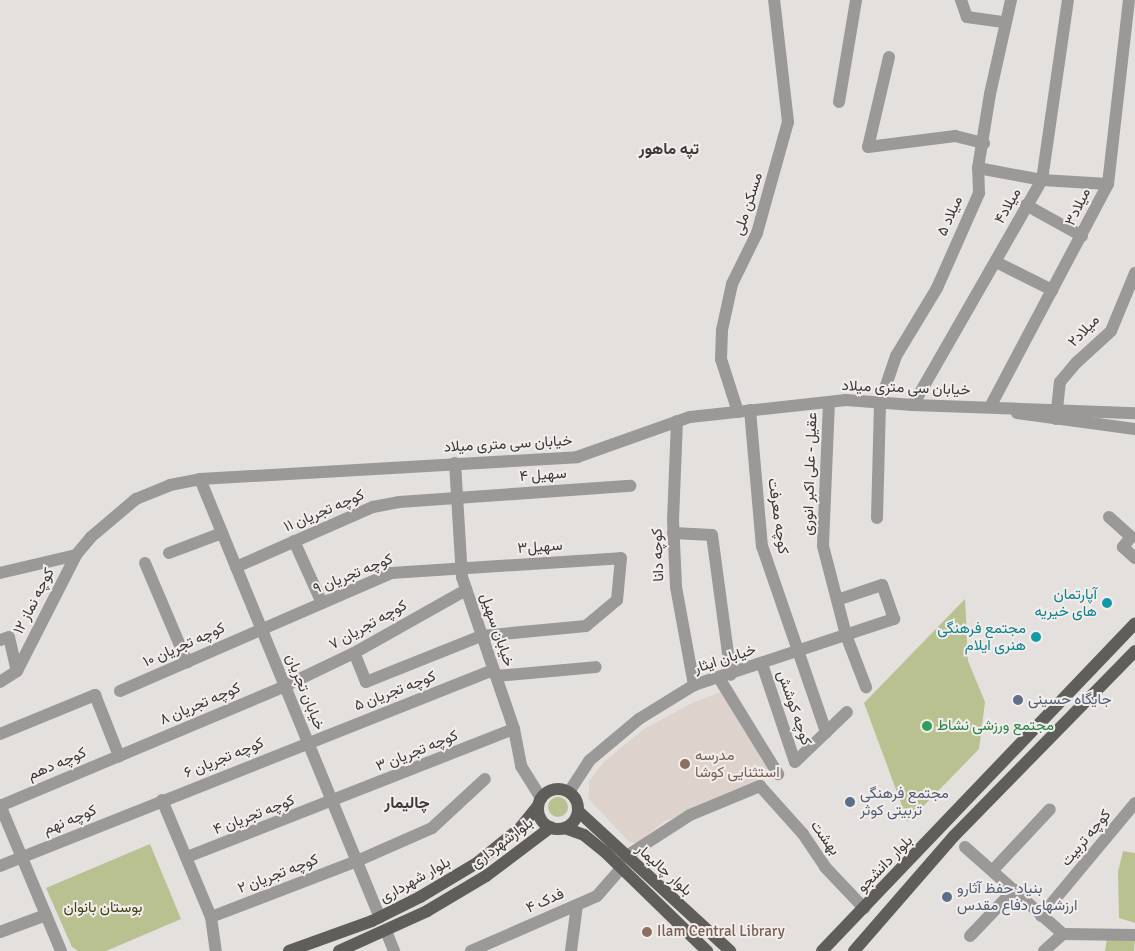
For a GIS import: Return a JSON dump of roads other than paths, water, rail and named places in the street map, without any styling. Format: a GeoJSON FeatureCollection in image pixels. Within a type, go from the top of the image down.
{"type":"FeatureCollection","features":[{"type":"Feature","properties":{"kind":"main road","name":"بلوار دانشجو"},"geometry":{"type":"LineString","coordinates":[[822,951],[1135,624]]}},
{"type":"Feature","properties":{"kind":"main road"},"geometry":{"type":"LineString","coordinates":[[854,951],[954,836],[1135,651]]}},
{"type":"Feature","properties":{"kind":"main road"},"geometry":{"type":"LineString","coordinates":[[552,789],[569,792],[577,800],[578,811],[574,821],[565,828],[550,827],[541,819],[540,802],[552,789]]}},
{"type":"Feature","properties":{"kind":"main road","name":"بلوار شهرداری"},"geometry":{"type":"LineString","coordinates":[[289,951],[380,917],[477,863],[520,828],[540,802]]}},
{"type":"Feature","properties":{"kind":"main road","name":"بلوار چالیمار"},"geometry":{"type":"LineString","coordinates":[[578,811],[707,951]]}},
{"type":"Feature","properties":{"kind":"main road","name":"بلوارشهرداری"},"geometry":{"type":"LineString","coordinates":[[339,951],[386,931],[486,876],[550,827]]}},
{"type":"Feature","properties":{"kind":"main road","name":"بلوار چالیمار"},"geometry":{"type":"LineString","coordinates":[[565,828],[584,835],[623,862],[730,951]]}},
{"type":"Feature","properties":{"kind":"main road"},"geometry":{"type":"LineString","coordinates":[[380,917],[386,931]]}},
{"type":"Feature","properties":{"kind":"street","name":"مسکن ملی"},"geometry":{"type":"LineString","coordinates":[[744,411],[721,359],[722,330],[732,284],[757,233],[788,122],[774,0]]}},
{"type":"Feature","properties":{"kind":"street"},"geometry":{"type":"LineString","coordinates":[[839,102],[856,0]]}},
{"type":"Feature","properties":{"kind":"street"},"geometry":{"type":"LineString","coordinates":[[961,0],[967,17],[1004,22]]}},
{"type":"Feature","properties":{"kind":"street","name":"میلاد ۵"},"geometry":{"type":"LineString","coordinates":[[877,518],[880,403],[896,356],[937,288],[978,194],[978,168],[984,144],[990,94],[1004,22],[1011,0]]}},
{"type":"Feature","properties":{"kind":"street","name":"میلاد۴"},"geometry":{"type":"LineString","coordinates":[[913,405],[1042,180],[1068,0]]}},
{"type":"Feature","properties":{"kind":"street","name":"میلاد۳"},"geometry":{"type":"LineString","coordinates":[[990,407],[1108,184],[1129,0]]}},
{"type":"Feature","properties":{"kind":"street"},"geometry":{"type":"LineString","coordinates":[[889,56],[868,147],[955,136],[984,144]]}},
{"type":"Feature","properties":{"kind":"street"},"geometry":{"type":"LineString","coordinates":[[978,168],[1042,180],[1108,184]]}},
{"type":"Feature","properties":{"kind":"street"},"geometry":{"type":"LineString","coordinates":[[1026,205],[1082,236]]}},
{"type":"Feature","properties":{"kind":"street"},"geometry":{"type":"LineString","coordinates":[[996,262],[1052,290]]}},
{"type":"Feature","properties":{"kind":"street","name":"میلاد۲"},"geometry":{"type":"LineString","coordinates":[[1057,413],[1060,382],[1076,362],[1111,331],[1135,274]]}},
{"type":"Feature","properties":{"kind":"street","name":"خیابان سی متری میلاد"},"geometry":{"type":"LineString","coordinates":[[76,555],[91,536],[136,499],[170,485],[200,479],[578,457],[677,421],[744,411],[829,402],[990,407],[1057,413],[1135,413]]}},
{"type":"Feature","properties":{"kind":"street","name":"عقیل - علی اکبر انوری"},"geometry":{"type":"LineString","coordinates":[[829,402],[823,546],[846,635],[866,687]]}},
{"type":"Feature","properties":{"kind":"street","name":"کوچه معرفت"},"geometry":{"type":"LineString","coordinates":[[744,411],[762,546],[826,732]]}},
{"type":"Feature","properties":{"kind":"street","name":"خیابان سی متری میلاد"},"geometry":{"type":"LineString","coordinates":[[1057,413],[1135,429]]}},
{"type":"Feature","properties":{"kind":"street","name":"کوچه دانا"},"geometry":{"type":"LineString","coordinates":[[677,421],[673,532],[676,588],[694,686]]}},
{"type":"Feature","properties":{"kind":"street","name":"خیابان سهیل"},"geometry":{"type":"LineString","coordinates":[[455,463],[461,568],[466,590],[514,730],[521,766],[540,802]]}},
{"type":"Feature","properties":{"kind":"street","name":"خیابان تجریان"},"geometry":{"type":"LineString","coordinates":[[200,479],[380,917]]}},
{"type":"Feature","properties":{"kind":"street","name":"سهیل ۴"},"geometry":{"type":"LineString","coordinates":[[458,498],[630,486]]}},
{"type":"Feature","properties":{"kind":"street","name":"کوچه تجریان ۱۱"},"geometry":{"type":"LineString","coordinates":[[236,567],[373,507],[458,498]]}},
{"type":"Feature","properties":{"kind":"street"},"geometry":{"type":"LineString","coordinates":[[1109,517],[1131,537],[1123,547],[1135,558]]}},
{"type":"Feature","properties":{"kind":"street"},"geometry":{"type":"LineString","coordinates":[[169,553],[222,532]]}},
{"type":"Feature","properties":{"kind":"street"},"geometry":{"type":"LineString","coordinates":[[673,532],[712,535],[725,677],[778,774]]}},
{"type":"Feature","properties":{"kind":"street"},"geometry":{"type":"LineString","coordinates":[[294,541],[322,603]]}},
{"type":"Feature","properties":{"kind":"street"},"geometry":{"type":"LineString","coordinates":[[0,573],[76,555]]}},
{"type":"Feature","properties":{"kind":"street","name":"کوچه نماز ۱۲"},"geometry":{"type":"LineString","coordinates":[[17,671],[76,555]]}},
{"type":"Feature","properties":{"kind":"street","name":"سهیل۳"},"geometry":{"type":"LineString","coordinates":[[461,568],[622,558],[617,600],[586,626],[481,636]]}},
{"type":"Feature","properties":{"kind":"street"},"geometry":{"type":"LineString","coordinates":[[145,563],[187,662]]}},
{"type":"Feature","properties":{"kind":"street","name":"کوچه تجریان ۹"},"geometry":{"type":"LineString","coordinates":[[262,629],[391,573],[461,568]]}},
{"type":"Feature","properties":{"kind":"street","name":"خیابان ایثار"},"geometry":{"type":"LineString","coordinates":[[569,792],[590,760],[640,719],[694,686],[894,619],[882,585],[837,600]]}},
{"type":"Feature","properties":{"kind":"street","name":"کوچه تجریان ۷"},"geometry":{"type":"LineString","coordinates":[[285,686],[354,653],[466,590]]}},
{"type":"Feature","properties":{"kind":"street","name":"کوچه تجریان ۱۰"},"geometry":{"type":"LineString","coordinates":[[120,691],[262,629]]}},
{"type":"Feature","properties":{"kind":"street"},"geometry":{"type":"LineString","coordinates":[[354,653],[366,682],[481,636]]}},
{"type":"Feature","properties":{"kind":"street"},"geometry":{"type":"LineString","coordinates":[[0,640],[9,637],[17,671],[0,682]]}},
{"type":"Feature","properties":{"kind":"street","name":"کوچه کوشش"},"geometry":{"type":"LineString","coordinates":[[762,664],[795,762],[826,732]]}},
{"type":"Feature","properties":{"kind":"street","name":"کوچه تجریان ۵"},"geometry":{"type":"LineString","coordinates":[[308,741],[494,673],[596,667]]}},
{"type":"Feature","properties":{"kind":"street","name":"کوچه تجریان ۸"},"geometry":{"type":"LineString","coordinates":[[123,754],[285,686]]}},
{"type":"Feature","properties":{"kind":"street"},"geometry":{"type":"LineString","coordinates":[[0,734],[94,695],[123,754]]}},
{"type":"Feature","properties":{"kind":"street"},"geometry":{"type":"LineString","coordinates":[[826,732],[847,712]]}},
{"type":"Feature","properties":{"kind":"street","name":"کوچه تجریان ۳"},"geometry":{"type":"LineString","coordinates":[[333,803],[514,730]]}},
{"type":"Feature","properties":{"kind":"street","name":"کوچه تجریان ۶"},"geometry":{"type":"LineString","coordinates":[[157,802],[308,741]]}},
{"type":"Feature","properties":{"kind":"street","name":"کوچه دهم"},"geometry":{"type":"LineString","coordinates":[[0,806],[123,754]]}},
{"type":"Feature","properties":{"kind":"street","name":"کوچه تجریان ۲"},"geometry":{"type":"LineString","coordinates":[[211,916],[357,861],[432,828],[485,779]]}},
{"type":"Feature","properties":{"kind":"street","name":"بهشت"},"geometry":{"type":"LineString","coordinates":[[760,786],[803,834],[825,867],[864,908]]}},
{"type":"Feature","properties":{"kind":"street","name":"فدک ۴"},"geometry":{"type":"LineString","coordinates":[[471,951],[597,896],[623,862],[690,816],[760,786]]}},
{"type":"Feature","properties":{"kind":"street"},"geometry":{"type":"LineString","coordinates":[[157,802],[187,858],[211,916],[216,951]]}},
{"type":"Feature","properties":{"kind":"street","name":"کوچه نهم"},"geometry":{"type":"LineString","coordinates":[[0,866],[157,802]]}},
{"type":"Feature","properties":{"kind":"street","name":"کوچه تجریان ۴"},"geometry":{"type":"LineString","coordinates":[[187,858],[333,803]]}},
{"type":"Feature","properties":{"kind":"street","name":"کوچه تربیت"},"geometry":{"type":"LineString","coordinates":[[1041,916],[1135,803]]}},
{"type":"Feature","properties":{"kind":"street"},"geometry":{"type":"LineString","coordinates":[[0,806],[61,951]]}},
{"type":"Feature","properties":{"kind":"street"},"geometry":{"type":"LineString","coordinates":[[993,870],[1050,809]]}},
{"type":"Feature","properties":{"kind":"street"},"geometry":{"type":"LineString","coordinates":[[965,847],[1063,934],[1135,935]]}},
{"type":"Feature","properties":{"kind":"street"},"geometry":{"type":"LineString","coordinates":[[970,936],[1014,890]]}},
{"type":"Feature","properties":{"kind":"street"},"geometry":{"type":"LineString","coordinates":[[571,951],[577,905]]}},
{"type":"Feature","properties":{"kind":"street"},"geometry":{"type":"LineString","coordinates":[[0,932],[46,915]]}},
{"type":"Feature","properties":{"kind":"street"},"geometry":{"type":"LineString","coordinates":[[386,931],[394,951]]}},
{"type":"Feature","properties":{"kind":"street"},"geometry":{"type":"LineString","coordinates":[[1044,951],[1063,934]]}},
{"type":"Feature","properties":{"kind":"place","name":"آپارتمان های خیریه"},"geometry":{"type":"Point","coordinates":[1107,603]}},
{"type":"Feature","properties":{"kind":"place","name":"مجتمع فرهنگی هنری ایلام"},"geometry":{"type":"Point","coordinates":[1036,637]}},
{"type":"Feature","properties":{"kind":"place","name":"جایگاه حسینی"},"geometry":{"type":"Point","coordinates":[1018,700]}},
{"type":"Feature","properties":{"kind":"place","name":"مجتمع ورزشی نشاط"},"geometry":{"type":"Point","coordinates":[927,726]}},
{"type":"Feature","properties":{"kind":"place","name":"مدرسه استثنایی کوشا"},"geometry":{"type":"Point","coordinates":[685,764]}},
{"type":"Feature","properties":{"kind":"place","name":"مجتمع فرهنگی تربیتی کوثر"},"geometry":{"type":"Point","coordinates":[850,802]}},
{"type":"Feature","properties":{"kind":"place","name":"بنیاد حفظ آثارو ارزشهای دفاع مقدس"},"geometry":{"type":"Point","coordinates":[947,897]}},
{"type":"Feature","properties":{"kind":"place","name":"Ilam Central Library"},"geometry":{"type":"Point","coordinates":[647,932]}},
{"type":"Feature","properties":{"kind":"district","name":"تپه ماهور"},"geometry":{"type":"Point","coordinates":[669,149]}},
{"type":"Feature","properties":{"kind":"district","name":"چالیمار"},"geometry":{"type":"Point","coordinates":[407,803]}},
{"type":"Feature","properties":{"kind":"park label","name":"بوستان بانوان"},"geometry":{"type":"Point","coordinates":[103,908]}}]}
